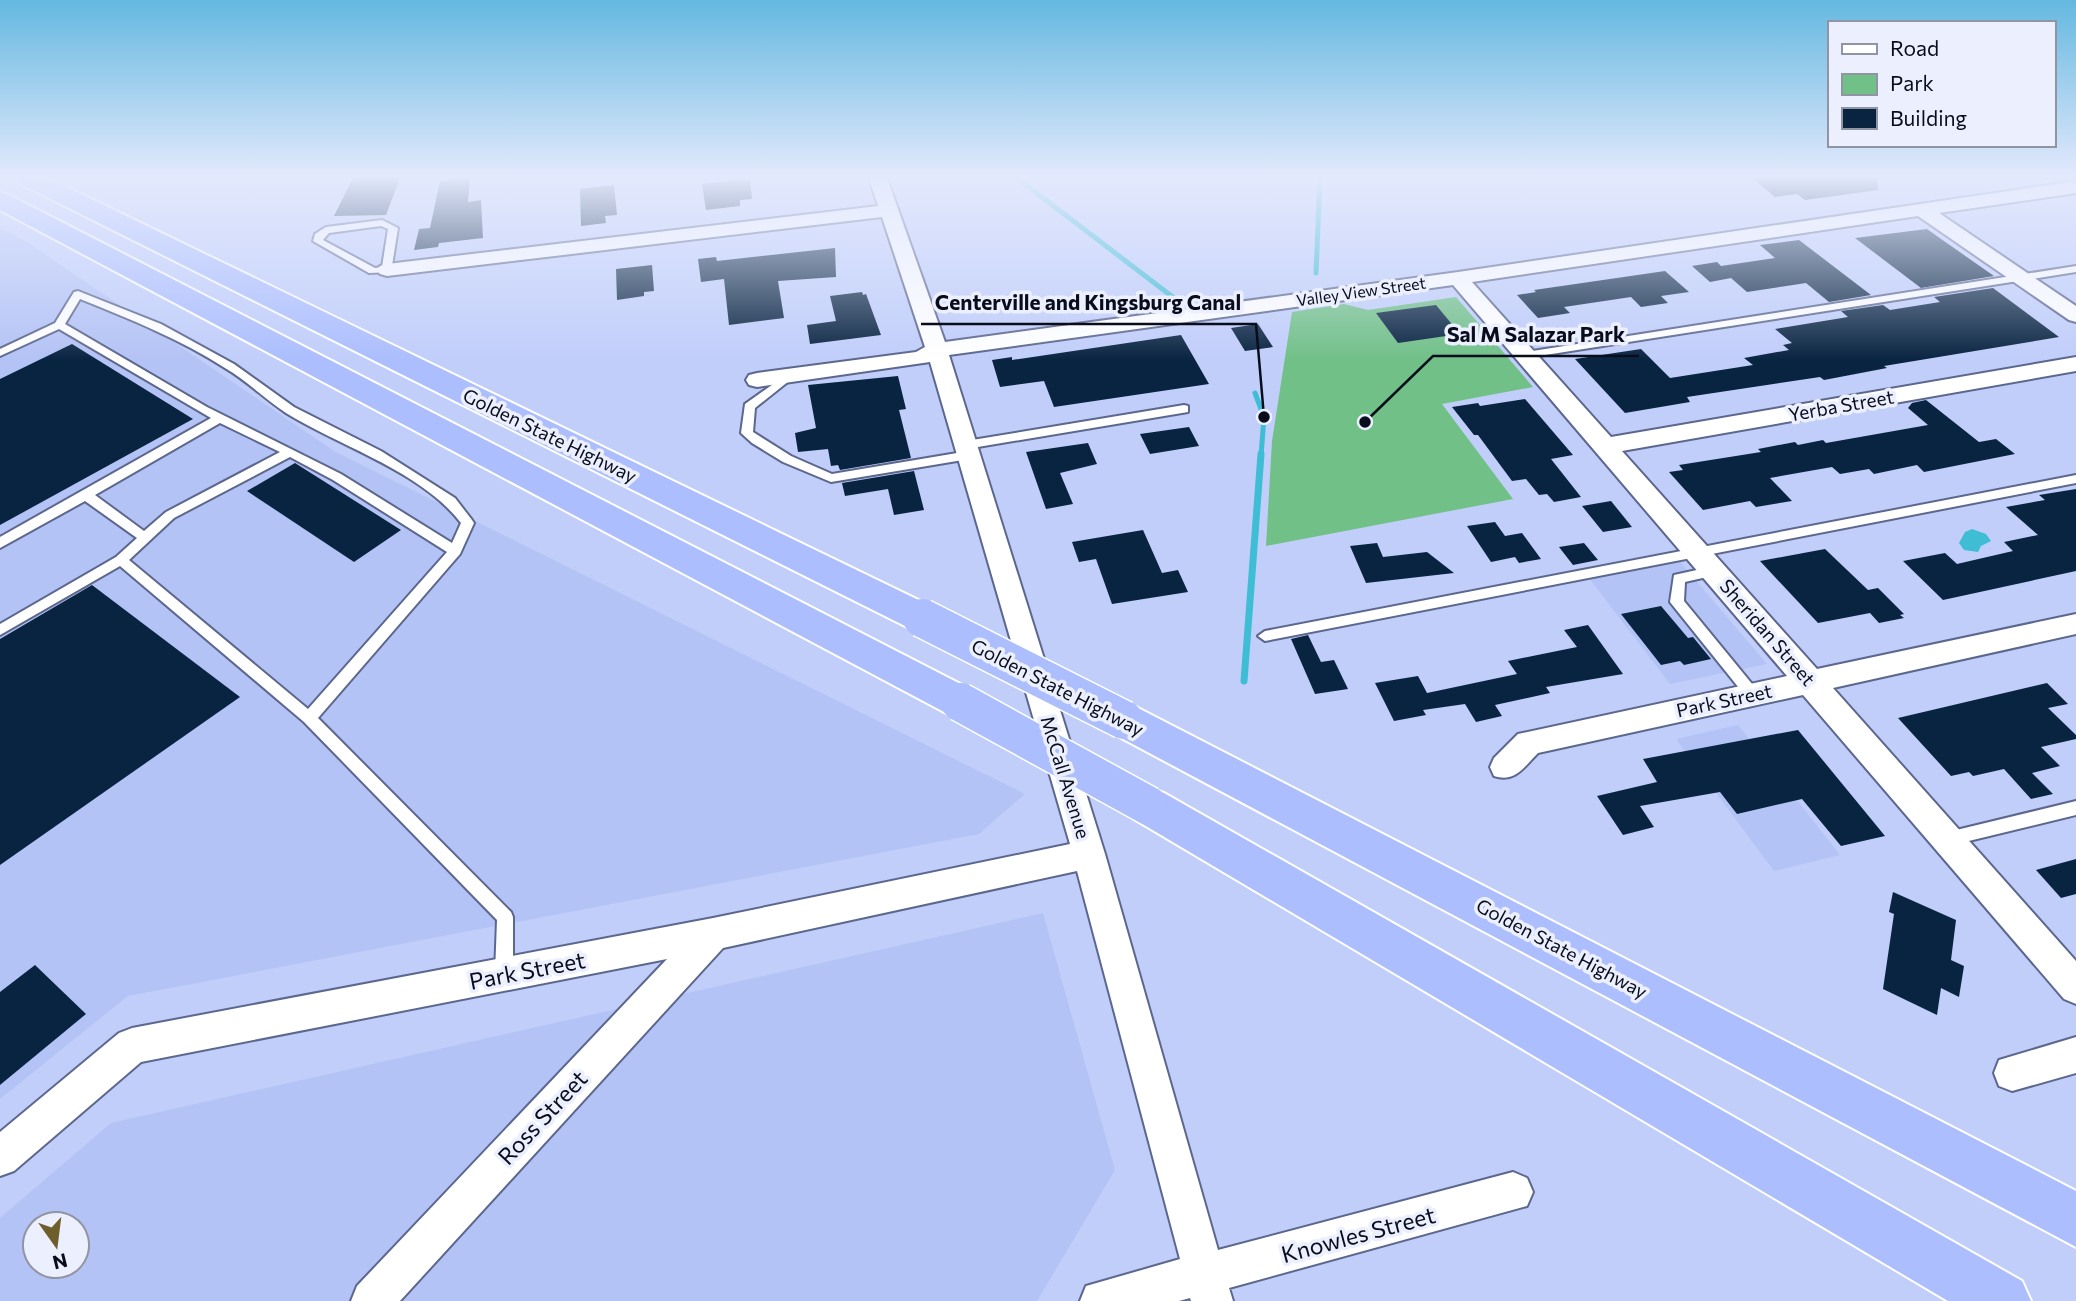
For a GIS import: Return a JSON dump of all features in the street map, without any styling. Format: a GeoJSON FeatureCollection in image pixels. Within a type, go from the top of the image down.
{"type":"FeatureCollection","features":[{"type":"Feature","properties":{"kind":"highway"},"geometry":{"type":"LineString","coordinates":[[74,239],[960,702],[1149,806],[2002,1301]]}},
{"type":"Feature","properties":{"kind":"highway","name":"Golden State Highway"},"geometry":{"type":"LineString","coordinates":[[151,239],[1124,720],[2076,1220]]}},
{"type":"Feature","properties":{"kind":"highway"},"geometry":{"type":"LineString","coordinates":[[1491,911],[2076,1198]]}},
{"type":"Feature","properties":{"kind":"street"},"geometry":{"type":"LineString","coordinates":[[387,270],[649,239]]}},
{"type":"Feature","properties":{"kind":"street","name":"McCall Avenue"},"geometry":{"type":"LineString","coordinates":[[900,239],[968,450],[1089,854],[1208,1288]]}},
{"type":"Feature","properties":{"kind":"street","name":"Valley View Street"},"geometry":{"type":"LineString","coordinates":[[758,380],[921,358],[937,350],[1722,239]]}},
{"type":"Feature","properties":{"kind":"street"},"geometry":{"type":"LineString","coordinates":[[1964,239],[2076,316]]}},
{"type":"Feature","properties":{"kind":"street","name":"Sheridan Street"},"geometry":{"type":"LineString","coordinates":[[1458,278],[2076,987]]}},
{"type":"Feature","properties":{"kind":"street","name":"Yerba Street"},"geometry":{"type":"LineString","coordinates":[[1606,446],[2076,364]]}},
{"type":"Feature","properties":{"kind":"street","name":"Park Street"},"geometry":{"type":"LineString","coordinates":[[1505,767],[1529,743],[2076,624]]}},
{"type":"Feature","properties":{"kind":"street","name":"Park Street"},"geometry":{"type":"LineString","coordinates":[[0,1157],[132,1046],[713,934],[1089,854]]}},
{"type":"Feature","properties":{"kind":"street","name":"Ross Street"},"geometry":{"type":"LineString","coordinates":[[372,1301],[713,934]]}},
{"type":"Feature","properties":{"kind":"street"},"geometry":{"type":"LineString","coordinates":[[2012,1073],[2076,1055]]}},
{"type":"Feature","properties":{"kind":"street","name":"Knowles Street"},"geometry":{"type":"LineString","coordinates":[[1101,1301],[1208,1288],[1513,1192]]}},
{"type":"Feature","properties":{"kind":"lane"},"geometry":{"type":"LineString","coordinates":[[318,239],[373,271],[387,270],[391,239]]}},
{"type":"Feature","properties":{"kind":"lane"},"geometry":{"type":"LineString","coordinates":[[1526,355],[2076,269]]}},
{"type":"Feature","properties":{"kind":"lane"},"geometry":{"type":"LineString","coordinates":[[0,353],[60,325],[78,294],[156,326],[230,366],[290,410],[377,454],[450,501],[468,523],[455,551],[309,718]]}},
{"type":"Feature","properties":{"kind":"lane"},"geometry":{"type":"LineString","coordinates":[[60,325],[218,419],[337,477],[455,551]]}},
{"type":"Feature","properties":{"kind":"lane"},"geometry":{"type":"LineString","coordinates":[[790,376],[749,407],[747,433],[769,450],[831,478],[1184,409]]}},
{"type":"Feature","properties":{"kind":"lane"},"geometry":{"type":"LineString","coordinates":[[0,543],[218,419]]}},
{"type":"Feature","properties":{"kind":"lane"},"geometry":{"type":"LineString","coordinates":[[0,630],[121,561],[170,515],[290,452]]}},
{"type":"Feature","properties":{"kind":"lane"},"geometry":{"type":"LineString","coordinates":[[1265,636],[1707,561],[2076,479]]}},
{"type":"Feature","properties":{"kind":"lane"},"geometry":{"type":"LineString","coordinates":[[86,495],[145,538]]}},
{"type":"Feature","properties":{"kind":"lane"},"geometry":{"type":"LineString","coordinates":[[121,561],[309,718],[505,918],[504,974]]}},
{"type":"Feature","properties":{"kind":"lane"},"geometry":{"type":"LineString","coordinates":[[1707,561],[1679,578],[1677,602],[1752,694]]}},
{"type":"Feature","properties":{"kind":"lane"},"geometry":{"type":"LineString","coordinates":[[1947,839],[2076,808]]}},
{"type":"Feature","properties":{"kind":"shaded area"},"geometry":{"type":"Polygon","coordinates":[[[0,239],[20,239],[27,242],[334,451],[1025,794],[979,834],[128,996],[0,1099],[0,239]]]}},
{"type":"Feature","properties":{"kind":"shaded area"},"geometry":{"type":"Polygon","coordinates":[[[1972,529],[1986,534],[1991,541],[1981,546],[1978,552],[1964,550],[1959,543],[1965,532],[1972,529]]]}},
{"type":"Feature","properties":{"kind":"shaded area"},"geometry":{"type":"Polygon","coordinates":[[[1676,557],[1767,664],[1670,684],[1586,574],[1676,557]]]}},
{"type":"Feature","properties":{"kind":"shaded area"},"geometry":{"type":"Polygon","coordinates":[[[1738,725],[1840,855],[1774,871],[1676,739],[1738,725]]]}},
{"type":"Feature","properties":{"kind":"shaded area"},"geometry":{"type":"Polygon","coordinates":[[[1043,913],[1115,1170],[1037,1301],[0,1301],[0,1218],[111,1123],[1043,913]]]}},
{"type":"Feature","properties":{"kind":"green space"},"geometry":{"type":"Polygon","coordinates":[[[1456,297],[1533,387],[1442,404],[1513,499],[1266,546],[1272,441],[1292,312],[1344,304],[1368,310],[1456,297]]]}},
{"type":"Feature","properties":{"kind":"building"},"geometry":{"type":"Polygon","coordinates":[[[417,239],[477,239],[439,243],[438,247],[414,250],[417,239]]]}},
{"type":"Feature","properties":{"kind":"building"},"geometry":{"type":"Polygon","coordinates":[[[1856,239],[1941,239],[1994,276],[1921,288],[1856,239]]]}},
{"type":"Feature","properties":{"kind":"building"},"geometry":{"type":"Polygon","coordinates":[[[1799,240],[1871,295],[1829,302],[1806,283],[1747,292],[1731,278],[1710,282],[1692,266],[1717,262],[1721,266],[1775,258],[1760,245],[1799,240]]]}},
{"type":"Feature","properties":{"kind":"building"},"geometry":{"type":"Polygon","coordinates":[[[835,248],[836,277],[778,281],[784,318],[729,325],[724,279],[701,282],[698,259],[716,257],[717,261],[835,248]]]}},
{"type":"Feature","properties":{"kind":"building"},"geometry":{"type":"Polygon","coordinates":[[[652,265],[654,291],[644,292],[644,296],[617,300],[616,269],[652,265]]]}},
{"type":"Feature","properties":{"kind":"building"},"geometry":{"type":"Polygon","coordinates":[[[1665,271],[1689,292],[1661,296],[1668,303],[1641,307],[1631,297],[1564,307],[1570,313],[1538,318],[1517,295],[1536,292],[1534,290],[1665,271]]]}},
{"type":"Feature","properties":{"kind":"building"},"geometry":{"type":"Polygon","coordinates":[[[1993,288],[2059,337],[1884,366],[1887,368],[1824,380],[1820,377],[1687,397],[1690,402],[1625,413],[1575,359],[1641,349],[1670,378],[1753,365],[1744,358],[1789,350],[1783,345],[1792,343],[1775,329],[1848,317],[1841,311],[1883,305],[1890,310],[1940,302],[1934,297],[1993,288]]]}},
{"type":"Feature","properties":{"kind":"building"},"geometry":{"type":"Polygon","coordinates":[[[862,292],[863,295],[866,294],[881,335],[810,344],[807,325],[836,321],[830,296],[862,292]]]}},
{"type":"Feature","properties":{"kind":"building"},"geometry":{"type":"Polygon","coordinates":[[[1436,305],[1460,334],[1398,343],[1376,313],[1436,305]]]}},
{"type":"Feature","properties":{"kind":"building"},"geometry":{"type":"Polygon","coordinates":[[[1258,324],[1273,347],[1245,351],[1231,328],[1258,324]]]}},
{"type":"Feature","properties":{"kind":"building"},"geometry":{"type":"Polygon","coordinates":[[[1181,335],[1209,384],[1054,407],[1044,381],[1000,387],[992,360],[1012,357],[1012,360],[1181,335]]]}},
{"type":"Feature","properties":{"kind":"building"},"geometry":{"type":"Polygon","coordinates":[[[72,344],[193,419],[0,525],[0,379],[72,344]]]}},
{"type":"Feature","properties":{"kind":"building"},"geometry":{"type":"Polygon","coordinates":[[[898,376],[906,409],[899,410],[911,458],[840,470],[838,465],[831,466],[828,449],[798,452],[795,433],[816,428],[808,385],[898,376]]]}},
{"type":"Feature","properties":{"kind":"building"},"geometry":{"type":"Polygon","coordinates":[[[1525,399],[1573,455],[1551,459],[1581,497],[1554,502],[1547,494],[1539,495],[1526,479],[1512,481],[1478,435],[1474,435],[1452,407],[1525,399]]]}},
{"type":"Feature","properties":{"kind":"building"},"geometry":{"type":"Polygon","coordinates":[[[1926,400],[1979,442],[1996,439],[2015,454],[1924,472],[1917,465],[1874,474],[1869,469],[1840,474],[1832,467],[1770,478],[1792,501],[1756,507],[1750,501],[1703,510],[1669,472],[1683,470],[1679,465],[1761,452],[1758,449],[1795,442],[1798,445],[1823,440],[1826,443],[1928,425],[1908,408],[1912,403],[1926,400]]]}},
{"type":"Feature","properties":{"kind":"building"},"geometry":{"type":"Polygon","coordinates":[[[1189,427],[1199,446],[1150,454],[1140,434],[1189,427]]]}},
{"type":"Feature","properties":{"kind":"building"},"geometry":{"type":"Polygon","coordinates":[[[1088,443],[1097,464],[1060,473],[1073,504],[1046,509],[1026,452],[1088,443]]]}},
{"type":"Feature","properties":{"kind":"building"},"geometry":{"type":"Polygon","coordinates":[[[295,463],[401,530],[354,562],[247,491],[295,463]]]}},
{"type":"Feature","properties":{"kind":"building"},"geometry":{"type":"Polygon","coordinates":[[[914,471],[924,510],[894,515],[888,489],[845,496],[842,483],[914,471]]]}},
{"type":"Feature","properties":{"kind":"building"},"geometry":{"type":"Polygon","coordinates":[[[2076,489],[2076,571],[1943,600],[1903,561],[1945,553],[1957,564],[2013,551],[2004,542],[2038,535],[2006,507],[2045,500],[2039,495],[2076,489]]]}},
{"type":"Feature","properties":{"kind":"building"},"geometry":{"type":"Polygon","coordinates":[[[1611,501],[1632,527],[1603,532],[1582,506],[1611,501]]]}},
{"type":"Feature","properties":{"kind":"building"},"geometry":{"type":"Polygon","coordinates":[[[1495,522],[1505,536],[1522,533],[1541,559],[1519,563],[1515,557],[1491,562],[1467,526],[1495,522]]]}},
{"type":"Feature","properties":{"kind":"building"},"geometry":{"type":"Polygon","coordinates":[[[1143,530],[1162,573],[1178,570],[1188,592],[1112,604],[1096,559],[1079,562],[1072,542],[1143,530]]]}},
{"type":"Feature","properties":{"kind":"building"},"geometry":{"type":"Polygon","coordinates":[[[1377,543],[1383,557],[1427,552],[1454,573],[1366,583],[1350,546],[1377,543]]]}},
{"type":"Feature","properties":{"kind":"building"},"geometry":{"type":"Polygon","coordinates":[[[1584,543],[1598,560],[1573,565],[1559,547],[1584,543]]]}},
{"type":"Feature","properties":{"kind":"building"},"geometry":{"type":"Polygon","coordinates":[[[1825,549],[1868,590],[1878,588],[1904,614],[1900,615],[1904,618],[1879,623],[1870,613],[1818,623],[1760,561],[1825,549]]]}},
{"type":"Feature","properties":{"kind":"building"},"geometry":{"type":"Polygon","coordinates":[[[92,585],[240,697],[0,865],[0,639],[92,585]]]}},
{"type":"Feature","properties":{"kind":"building"},"geometry":{"type":"Polygon","coordinates":[[[1661,606],[1688,638],[1693,637],[1711,659],[1684,665],[1680,661],[1661,665],[1621,614],[1661,606]]]}},
{"type":"Feature","properties":{"kind":"building"},"geometry":{"type":"Polygon","coordinates":[[[1588,625],[1623,674],[1546,687],[1550,693],[1495,705],[1502,716],[1476,722],[1465,704],[1423,710],[1426,715],[1394,721],[1375,683],[1418,676],[1427,693],[1517,674],[1508,661],[1577,647],[1564,630],[1588,625]]]}},
{"type":"Feature","properties":{"kind":"building"},"geometry":{"type":"Polygon","coordinates":[[[1308,635],[1321,662],[1334,660],[1348,689],[1315,694],[1291,639],[1308,635]]]}},
{"type":"Feature","properties":{"kind":"building"},"geometry":{"type":"Polygon","coordinates":[[[2047,683],[2068,704],[2048,708],[2076,735],[2076,739],[2041,747],[2060,766],[2032,773],[2053,794],[2031,799],[2004,769],[1973,776],[1969,772],[1951,776],[1898,718],[2047,683]]]}},
{"type":"Feature","properties":{"kind":"building"},"geometry":{"type":"Polygon","coordinates":[[[1798,730],[1885,836],[1841,846],[1802,799],[1737,814],[1720,792],[1640,806],[1654,827],[1623,835],[1597,796],[1657,782],[1643,759],[1798,730]]]}},
{"type":"Feature","properties":{"kind":"building"},"geometry":{"type":"Polygon","coordinates":[[[2076,859],[2076,894],[2061,898],[2036,870],[2076,859]]]}},
{"type":"Feature","properties":{"kind":"building"},"geometry":{"type":"Polygon","coordinates":[[[1893,892],[1956,920],[1951,960],[1964,966],[1959,997],[1941,988],[1937,1015],[1883,989],[1894,914],[1889,912],[1893,892]]]}},
{"type":"Feature","properties":{"kind":"building"},"geometry":{"type":"Polygon","coordinates":[[[35,965],[86,1014],[0,1085],[0,992],[35,965]]]}},
{"type":"Feature","properties":{"kind":"waterway"},"geometry":{"type":"LineString","coordinates":[[1096,239],[1174,298]]}},
{"type":"Feature","properties":{"kind":"waterway"},"geometry":{"type":"LineString","coordinates":[[1316,273],[1317,239]]}},
{"type":"Feature","properties":{"kind":"waterway"},"geometry":{"type":"LineString","coordinates":[[1255,393],[1264,417],[1261,456]]}},
{"type":"Feature","properties":{"kind":"waterway"},"geometry":{"type":"LineString","coordinates":[[1244,681],[1261,454]]}},
{"type":"Feature","properties":{"kind":"place","name":"Centerville and Kingsburg Canal"},"geometry":{"type":"Point","coordinates":[1264,417]}},
{"type":"Feature","properties":{"kind":"place","name":"Sal M Salazar Park"},"geometry":{"type":"Point","coordinates":[1365,422]}}]}
